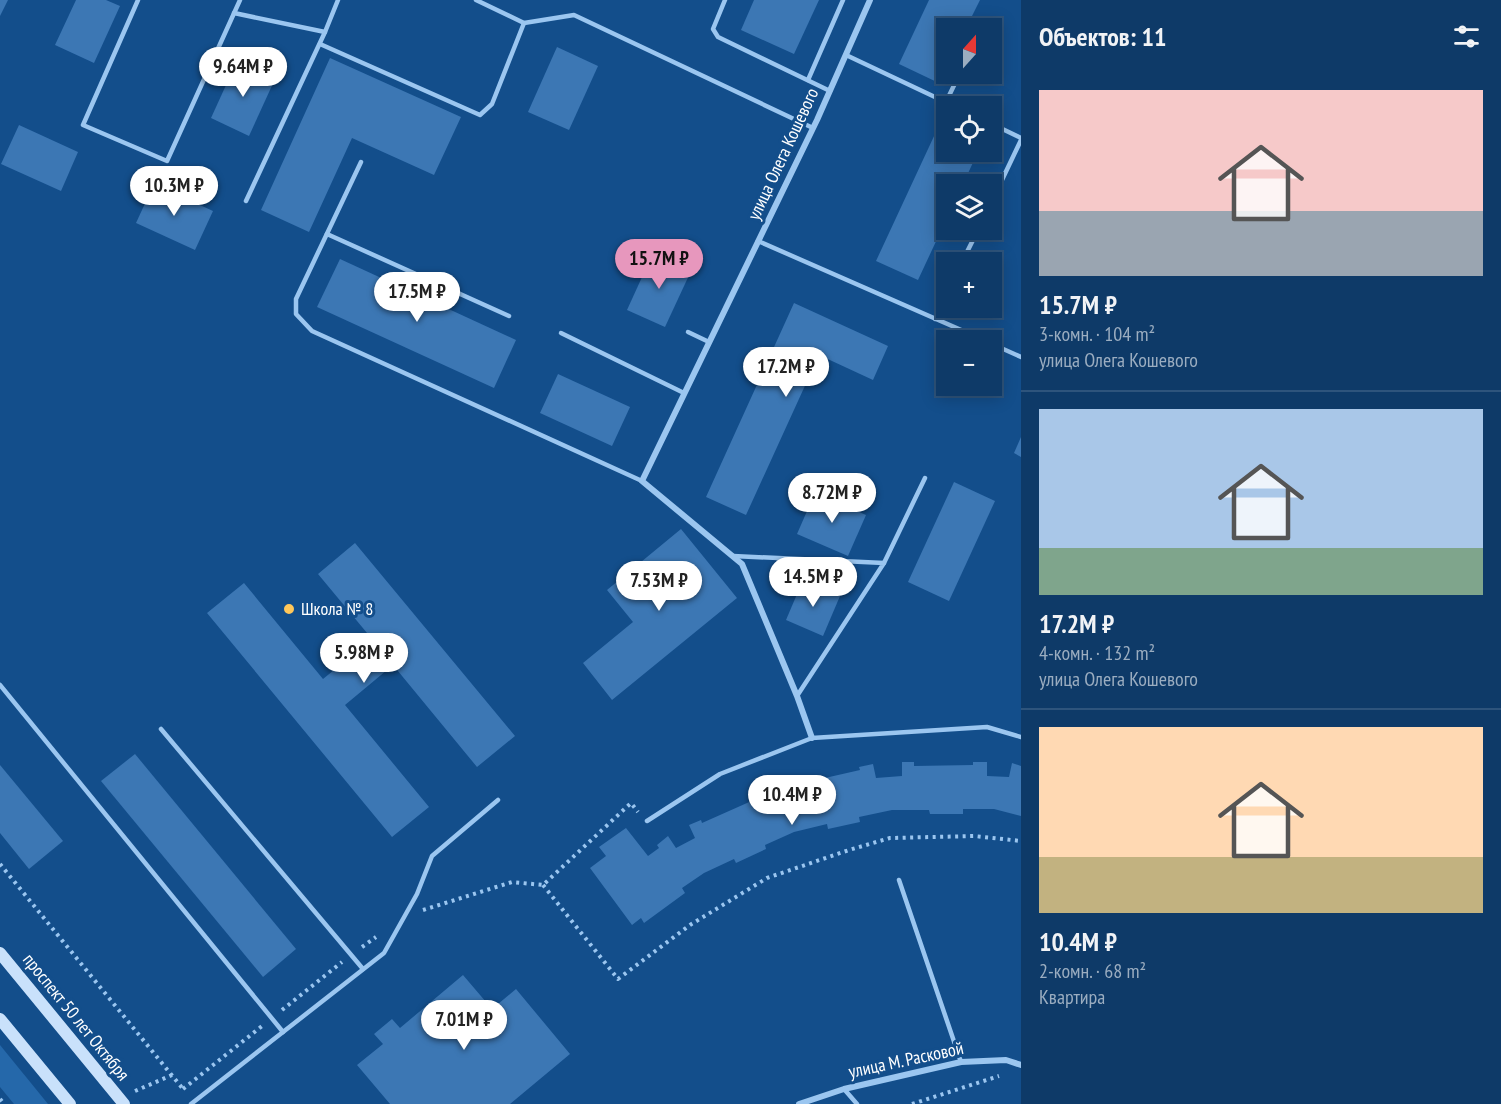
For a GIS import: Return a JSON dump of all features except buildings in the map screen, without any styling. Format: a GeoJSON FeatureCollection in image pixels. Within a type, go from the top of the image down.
{"type":"FeatureCollection","features":[{"type":"Feature","properties":{"kind":"main road","name":"проспект 50 лет Октября"},"geometry":{"type":"LineString","coordinates":[[0,953],[124,1104]]}},
{"type":"Feature","properties":{"kind":"main road"},"geometry":{"type":"LineString","coordinates":[[0,1019],[70,1104]]}},
{"type":"Feature","properties":{"kind":"street","name":"улица Олега Кошевого"},"geometry":{"type":"LineString","coordinates":[[642,481],[813,128],[870,0]]}},
{"type":"Feature","properties":{"kind":"street"},"geometry":{"type":"LineString","coordinates":[[642,481],[742,564],[812,738]]}},
{"type":"Feature","properties":{"kind":"street","name":"улица М. Расковой"},"geometry":{"type":"LineString","coordinates":[[799,1104],[844,1089],[961,1062],[1006,1060],[1021,1065]]}},
{"type":"Feature","properties":{"kind":"lane"},"geometry":{"type":"LineString","coordinates":[[138,0],[83,125],[167,161],[240,0]]}},
{"type":"Feature","properties":{"kind":"lane"},"geometry":{"type":"LineString","coordinates":[[246,201],[326,32],[338,0]]}},
{"type":"Feature","properties":{"kind":"lane"},"geometry":{"type":"LineString","coordinates":[[476,0],[524,23],[574,15],[813,128]]}},
{"type":"Feature","properties":{"kind":"lane"},"geometry":{"type":"LineString","coordinates":[[725,0],[713,29],[718,37],[830,91]]}},
{"type":"Feature","properties":{"kind":"lane"},"geometry":{"type":"LineString","coordinates":[[808,80],[843,0]]}},
{"type":"Feature","properties":{"kind":"lane"},"geometry":{"type":"LineString","coordinates":[[234,13],[326,32]]}},
{"type":"Feature","properties":{"kind":"lane"},"geometry":{"type":"LineString","coordinates":[[320,44],[480,115],[492,104],[524,23]]}},
{"type":"Feature","properties":{"kind":"lane"},"geometry":{"type":"LineString","coordinates":[[846,55],[936,97]]}},
{"type":"Feature","properties":{"kind":"lane"},"geometry":{"type":"LineString","coordinates":[[1002,129],[1021,139],[1002,180]]}},
{"type":"Feature","properties":{"kind":"lane"},"geometry":{"type":"LineString","coordinates":[[361,162],[296,299],[296,314],[312,330],[642,481]]}},
{"type":"Feature","properties":{"kind":"lane"},"geometry":{"type":"LineString","coordinates":[[327,234],[509,316]]}},
{"type":"Feature","properties":{"kind":"lane"},"geometry":{"type":"LineString","coordinates":[[758,241],[961,330]]}},
{"type":"Feature","properties":{"kind":"lane"},"geometry":{"type":"LineString","coordinates":[[688,332],[709,342]]}},
{"type":"Feature","properties":{"kind":"lane"},"geometry":{"type":"LineString","coordinates":[[561,333],[684,393]]}},
{"type":"Feature","properties":{"kind":"lane"},"geometry":{"type":"LineString","coordinates":[[1002,348],[1021,357]]}},
{"type":"Feature","properties":{"kind":"lane"},"geometry":{"type":"LineString","coordinates":[[797,696],[884,563],[925,478]]}},
{"type":"Feature","properties":{"kind":"lane"},"geometry":{"type":"LineString","coordinates":[[733,556],[884,563]]}},
{"type":"Feature","properties":{"kind":"lane"},"geometry":{"type":"LineString","coordinates":[[0,685],[283,1032]]}},
{"type":"Feature","properties":{"kind":"lane"},"geometry":{"type":"LineString","coordinates":[[646,821],[720,774],[812,738],[987,727],[1021,737]]}},
{"type":"Feature","properties":{"kind":"lane"},"geometry":{"type":"LineString","coordinates":[[161,729],[363,969]]}},
{"type":"Feature","properties":{"kind":"lane"},"geometry":{"type":"LineString","coordinates":[[193,1103],[384,952],[417,894],[432,856],[498,800]]}},
{"type":"Feature","properties":{"kind":"lane"},"geometry":{"type":"LineString","coordinates":[[900,880],[961,1062]]}},
{"type":"Feature","properties":{"kind":"lane"},"geometry":{"type":"LineString","coordinates":[[844,1089],[857,1104]]}},
{"type":"Feature","properties":{"kind":"path"},"geometry":{"type":"LineString","coordinates":[[543,885],[631,803],[646,821]]}},
{"type":"Feature","properties":{"kind":"path"},"geometry":{"type":"LineString","coordinates":[[404,916],[512,882],[543,885],[618,979],[690,925],[766,878],[839,853],[890,838],[974,836],[1021,841]]}},
{"type":"Feature","properties":{"kind":"path"},"geometry":{"type":"LineString","coordinates":[[0,864],[193,1103]]}},
{"type":"Feature","properties":{"kind":"path"},"geometry":{"type":"LineString","coordinates":[[183,1089],[377,936]]}},
{"type":"Feature","properties":{"kind":"path"},"geometry":{"type":"LineString","coordinates":[[912,1104],[1000,1076],[1012,1062]]}},
{"type":"Feature","properties":{"kind":"path"},"geometry":{"type":"LineString","coordinates":[[0,1099],[4,1104]]}},
{"type":"Feature","properties":{"kind":"shaded area"},"geometry":{"type":"Polygon","coordinates":[[[0,1045],[48,1104],[14,1104],[0,1087],[0,1045]]]}},
{"type":"Feature","properties":{"kind":"place","name":"Школа № 8"},"geometry":{"type":"Point","coordinates":[289,609]}}]}
